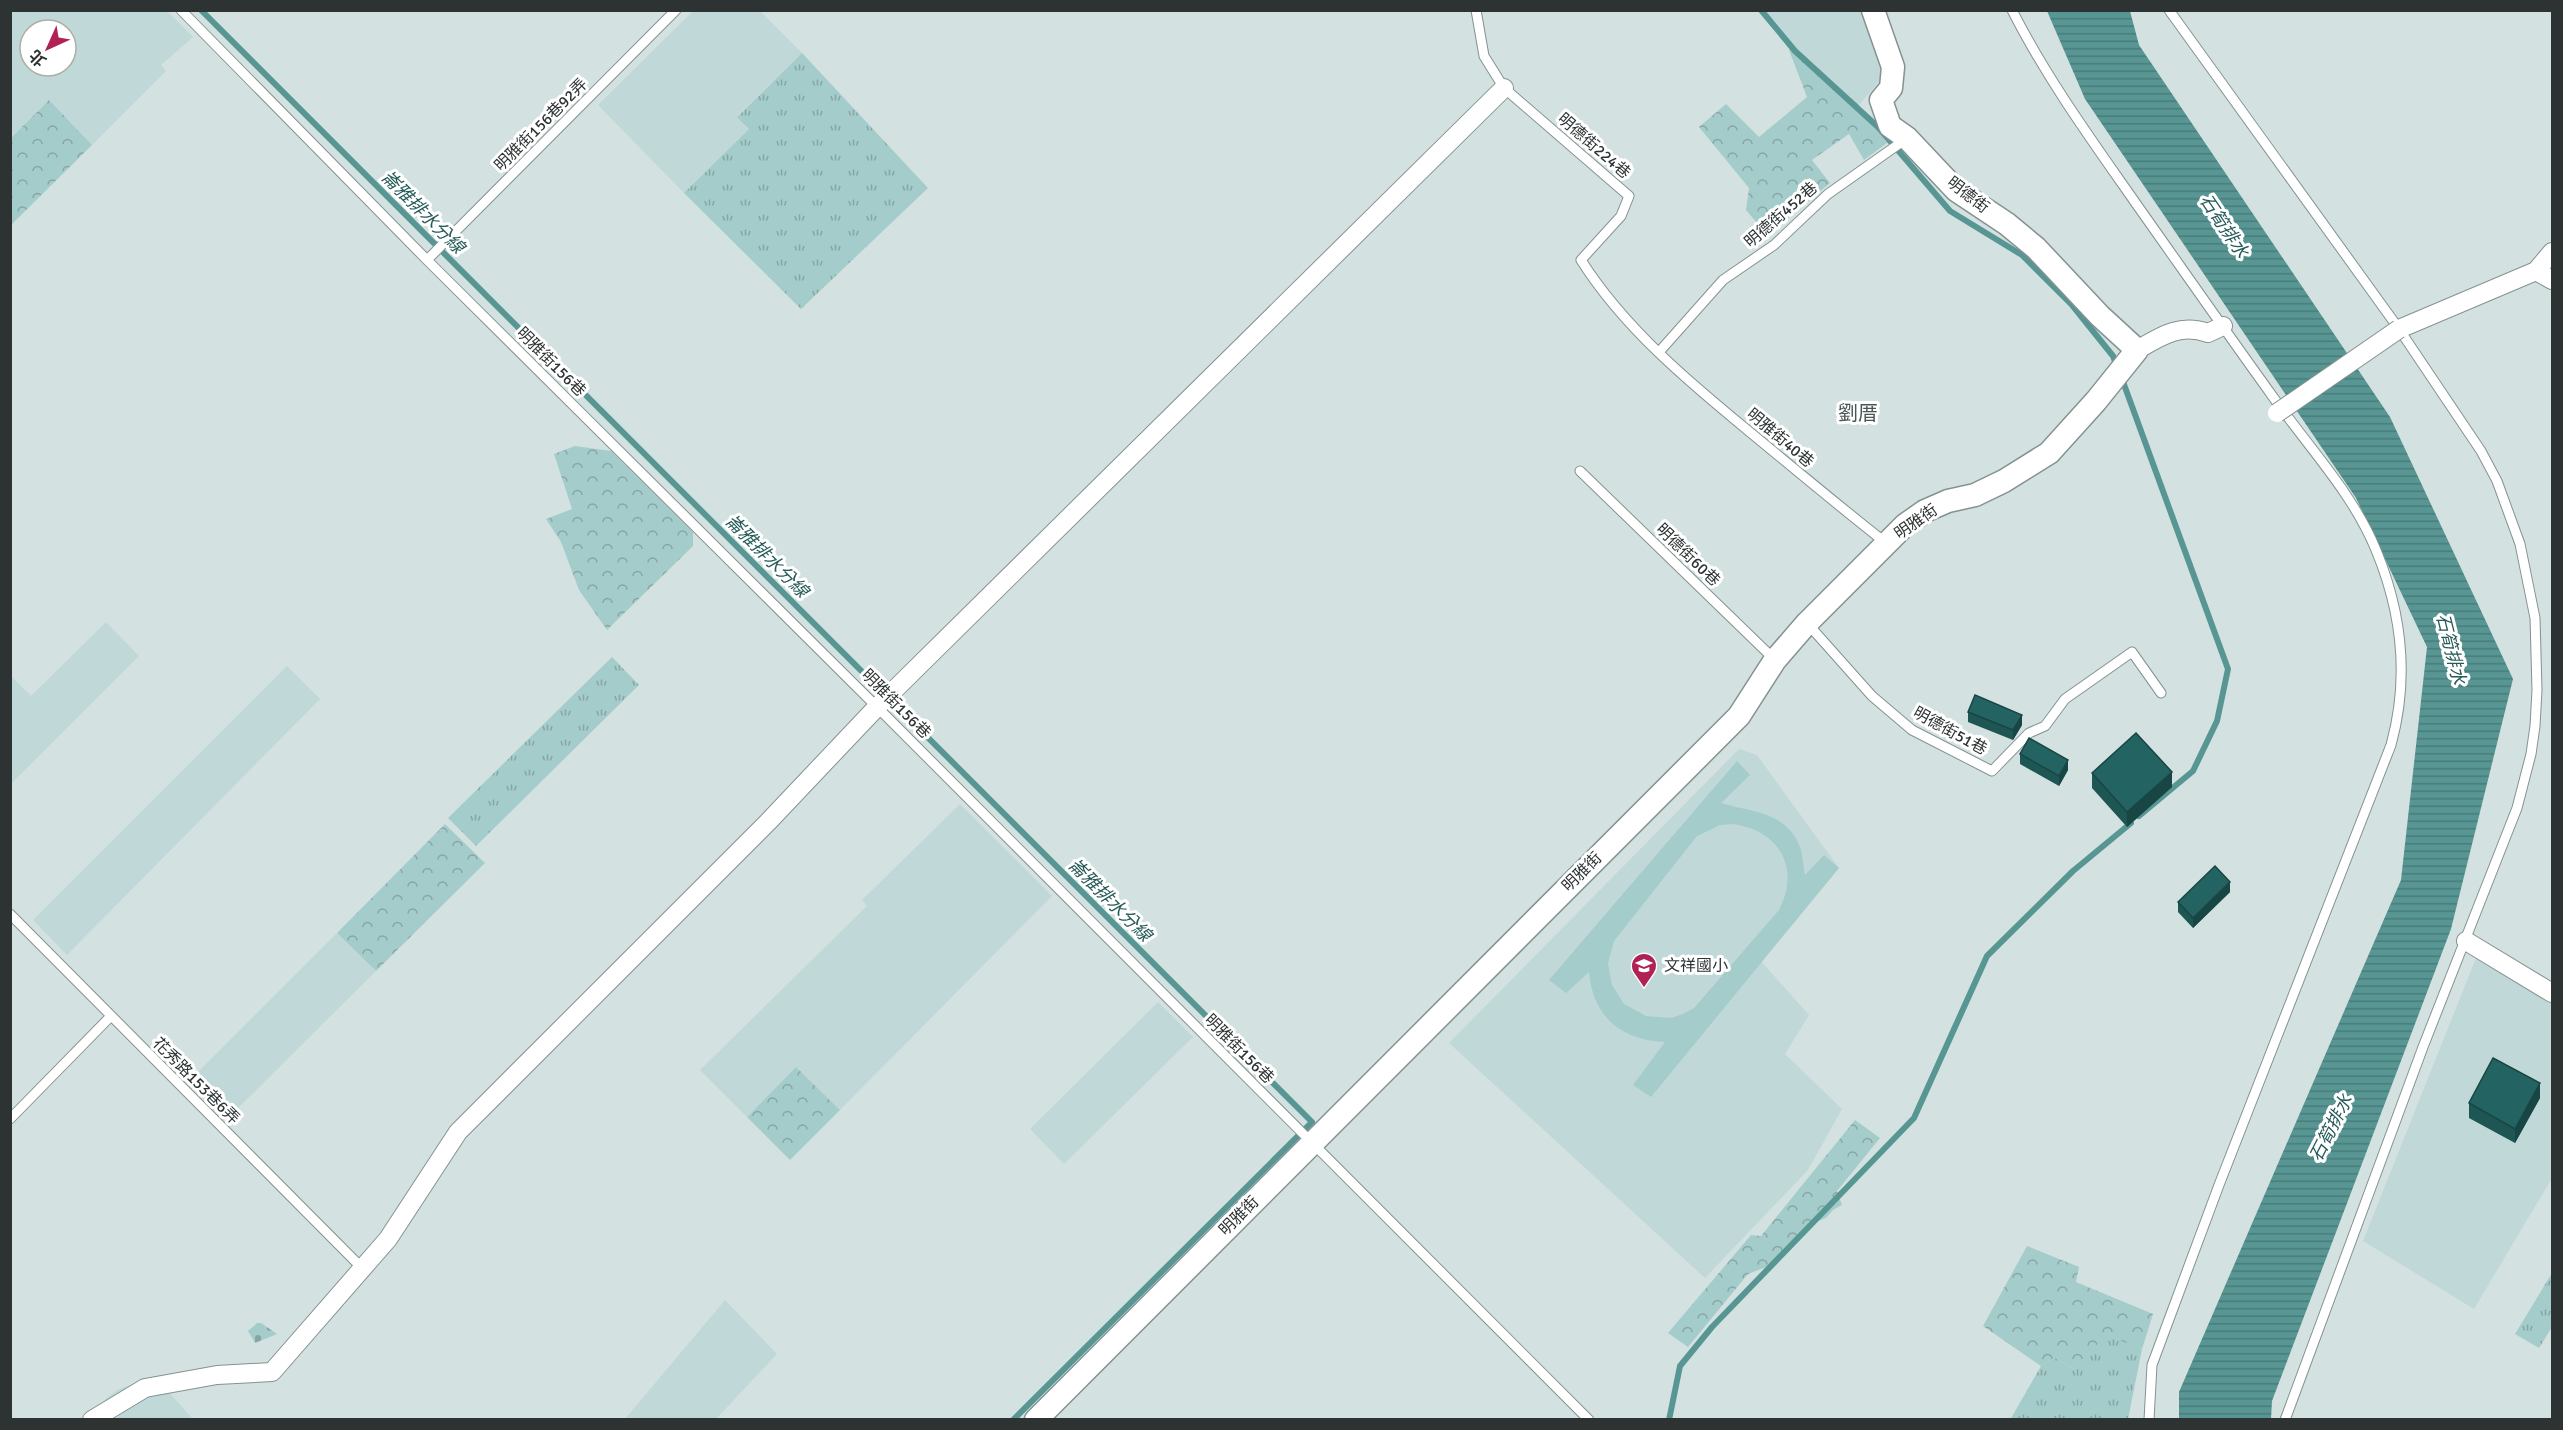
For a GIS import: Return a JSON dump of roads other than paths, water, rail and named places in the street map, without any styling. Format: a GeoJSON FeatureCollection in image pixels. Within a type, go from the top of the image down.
{"type":"FeatureCollection","features":[{"type":"Feature","properties":{"kind":"street","name":"明德街"},"geometry":{"type":"LineString","coordinates":[[1874,11],[1893,67],[1891,88],[1881,100],[1890,126],[1907,138],[1956,190],[2007,224],[2036,248],[2100,316],[2137,350]]}},
{"type":"Feature","properties":{"kind":"street"},"geometry":{"type":"LineString","coordinates":[[92,1419],[145,1388],[217,1375],[272,1372],[388,1239],[458,1132],[768,822],[877,706],[1504,88]]}},
{"type":"Feature","properties":{"kind":"street"},"geometry":{"type":"LineString","coordinates":[[2277,413],[2399,329],[2536,271],[2553,252]]}},
{"type":"Feature","properties":{"kind":"street"},"geometry":{"type":"LineString","coordinates":[[2536,271],[2553,280]]}},
{"type":"Feature","properties":{"kind":"street"},"geometry":{"type":"LineString","coordinates":[[2137,350],[2173,330],[2193,329],[2208,333],[2223,326]]}},
{"type":"Feature","properties":{"kind":"street","name":"明雅街"},"geometry":{"type":"LineString","coordinates":[[1036,1419],[1739,716],[1775,660],[1807,623],[1886,543],[1925,511],[1948,501],[1985,490],[2049,453],[2096,401],[2137,350]]}},
{"type":"Feature","properties":{"kind":"street"},"geometry":{"type":"LineString","coordinates":[[2466,941],[2553,993]]}},
{"type":"Feature","properties":{"kind":"lane","name":"明雅街156巷"},"geometry":{"type":"LineString","coordinates":[[181,10],[427,260],[877,706],[1588,1419]]}},
{"type":"Feature","properties":{"kind":"lane","name":"明雅街156巷92弄"},"geometry":{"type":"LineString","coordinates":[[427,260],[676,10]]}},
{"type":"Feature","properties":{"kind":"lane","name":"明德街224巷"},"geometry":{"type":"LineString","coordinates":[[1476,10],[1484,56],[1504,88],[1629,196],[1621,216],[1581,260],[1597,286],[1659,352]]}},
{"type":"Feature","properties":{"kind":"lane"},"geometry":{"type":"LineString","coordinates":[[2012,10],[2027,40],[2062,95],[2277,403],[2339,483],[2366,527],[2384,570],[2394,609],[2402,662],[2400,710],[2391,745],[2219,1185],[2152,1365],[2149,1419]]}},
{"type":"Feature","properties":{"kind":"lane"},"geometry":{"type":"LineString","coordinates":[[2169,10],[2464,422],[2497,481],[2520,544],[2535,618],[2538,690],[2531,754],[2517,808],[2423,1047],[2285,1419]]}},
{"type":"Feature","properties":{"kind":"lane","name":"明德街452巷"},"geometry":{"type":"LineString","coordinates":[[1659,352],[1723,280],[1774,245],[1828,194],[1907,138]]}},
{"type":"Feature","properties":{"kind":"lane","name":"明雅街40巷"},"geometry":{"type":"LineString","coordinates":[[1659,352],[1713,401],[1886,543]]}},
{"type":"Feature","properties":{"kind":"lane","name":"明德街60巷"},"geometry":{"type":"LineString","coordinates":[[1580,471],[1775,660]]}},
{"type":"Feature","properties":{"kind":"lane","name":"明德街51巷"},"geometry":{"type":"LineString","coordinates":[[1807,623],[1872,696],[1912,730],[1992,771],[2029,733],[2044,726],[2065,699],[2132,652],[2161,693]]}},
{"type":"Feature","properties":{"kind":"lane","name":"花秀路153巷6弄"},"geometry":{"type":"LineString","coordinates":[[10,914],[362,1268]]}},
{"type":"Feature","properties":{"kind":"lane"},"geometry":{"type":"LineString","coordinates":[[10,1119],[111,1016]]}},
{"type":"Feature","properties":{"kind":"water","name":"石筍排水"},"geometry":{"type":"Polygon","coordinates":[[[2047,11],[2130,11],[2139,45],[2390,417],[2513,679],[2451,929],[2272,1401],[2271,1419],[2179,1419],[2179,1392],[2401,880],[2427,647],[2356,498],[2085,99],[2047,11]]]}},
{"type":"Feature","properties":{"kind":"waterway","name":"崙雅排水分線"},"geometry":{"type":"LineString","coordinates":[[201,10],[1312,1122],[1013,1420]]}},
{"type":"Feature","properties":{"kind":"waterway"},"geometry":{"type":"LineString","coordinates":[[1761,10],[1795,51],[1878,127],[1950,211],[2022,255],[2072,305],[2113,356],[2117,367]]}},
{"type":"Feature","properties":{"kind":"waterway"},"geometry":{"type":"LineString","coordinates":[[2122,379],[2228,669],[2217,721],[2193,771],[2139,816]]}},
{"type":"Feature","properties":{"kind":"waterway"},"geometry":{"type":"LineString","coordinates":[[1669,1420],[1680,1366],[1712,1327],[1914,1118],[1987,956],[2073,871],[2131,823]]}},
{"type":"Feature","properties":{"kind":"place","name":"文祥國小"},"geometry":{"type":"Point","coordinates":[1644,989]}},
{"type":"Feature","properties":{"kind":"district","name":"劉厝"},"geometry":{"type":"Point","coordinates":[1858,413]}}]}
